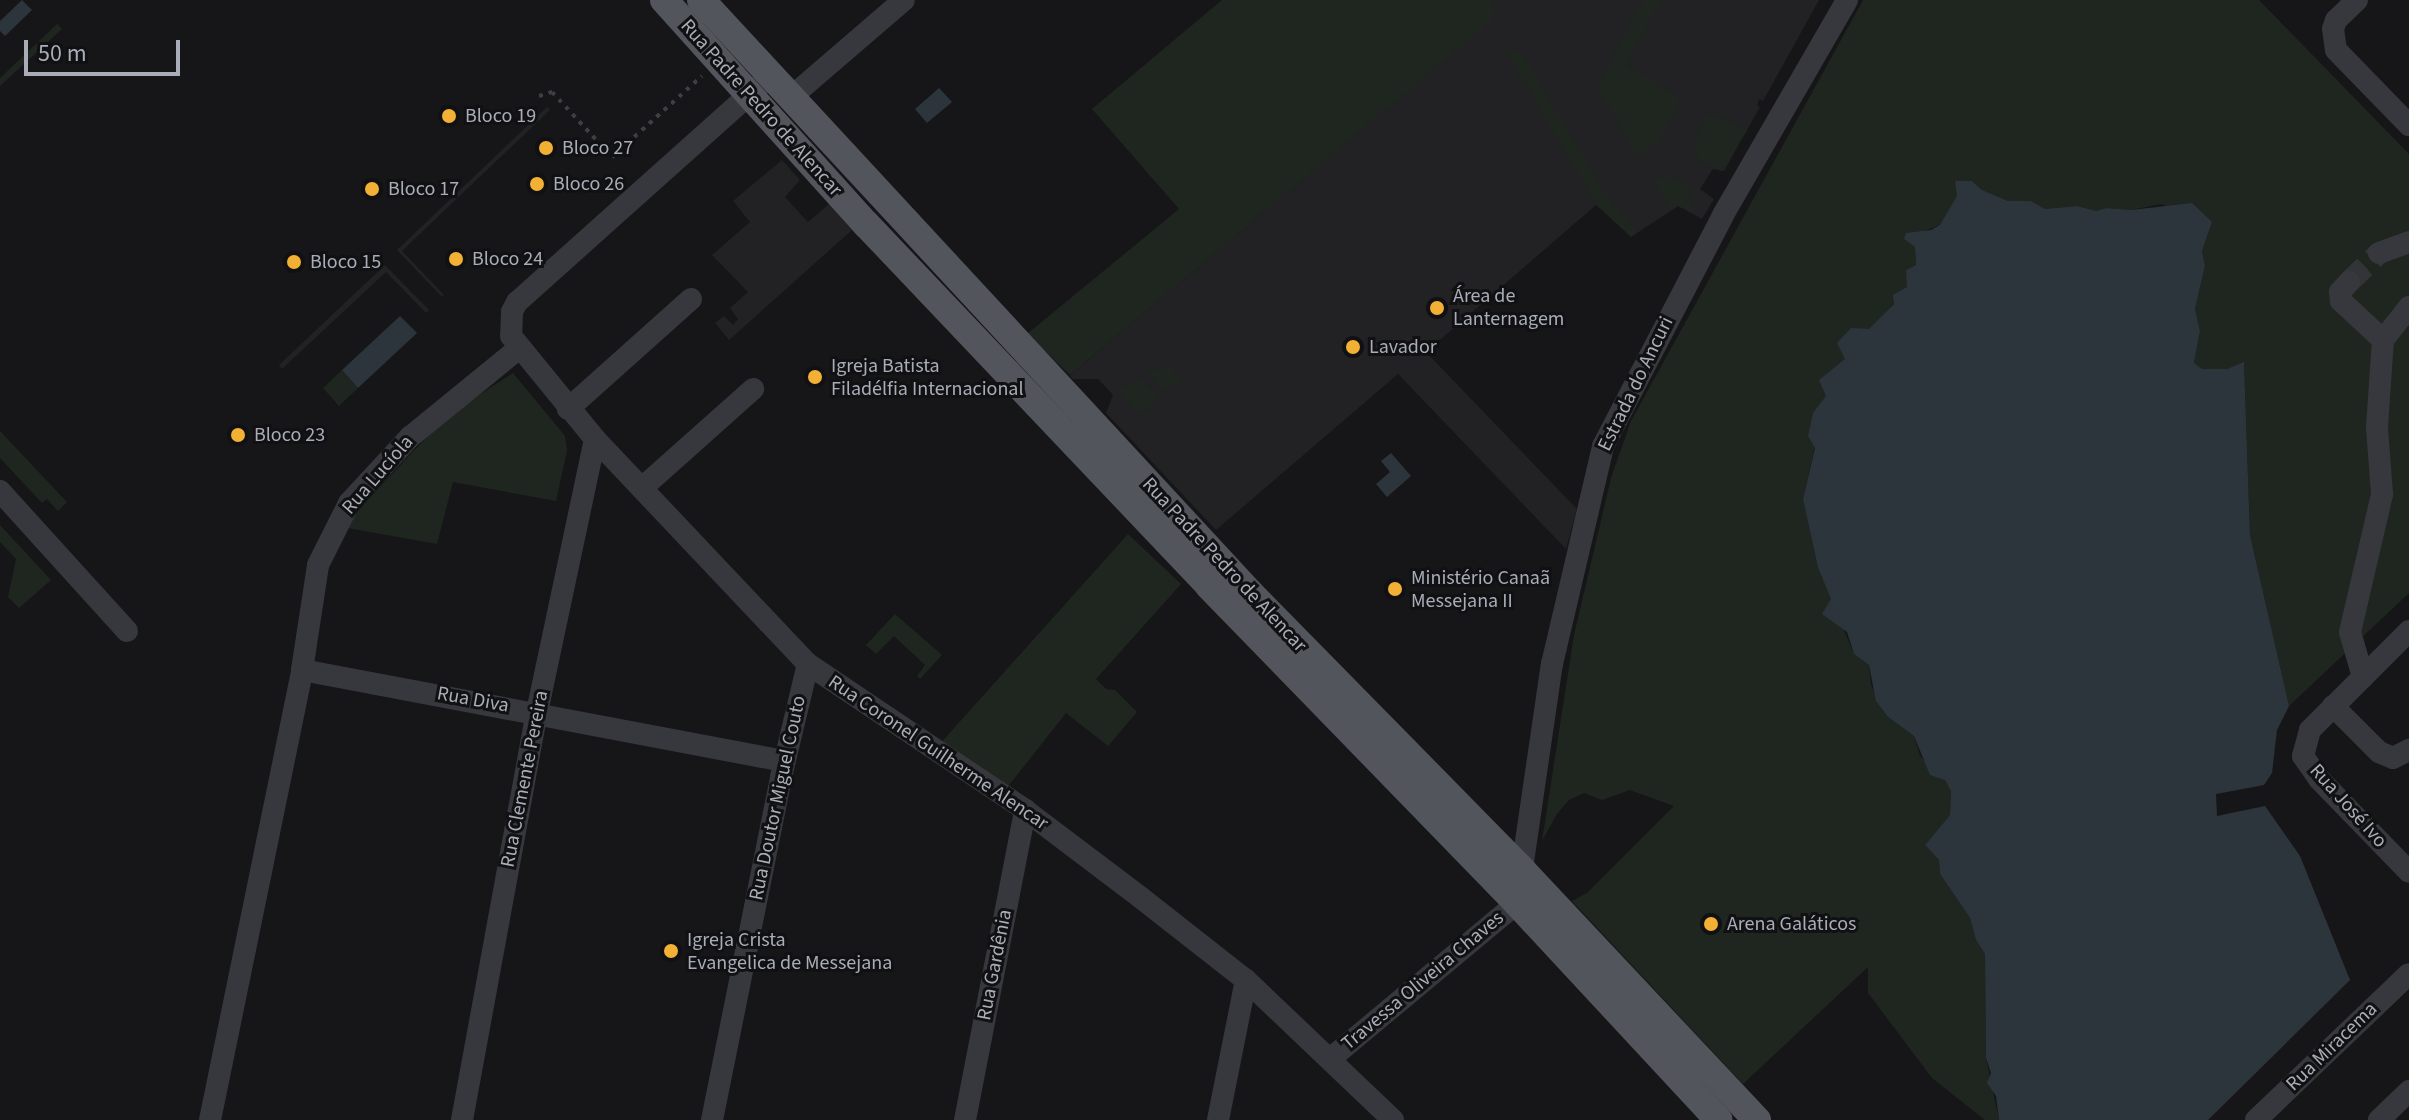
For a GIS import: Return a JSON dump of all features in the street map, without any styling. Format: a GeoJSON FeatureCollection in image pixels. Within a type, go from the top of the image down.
{"type":"FeatureCollection","features":[{"type":"Feature","properties":{"kind":"main road","name":"Rua Padre Pedro de Alencar"},"geometry":{"type":"LineString","coordinates":[[664,0],[719,61],[760,86],[790,98],[1080,430],[1290,635],[1523,871],[1757,1120]]}},
{"type":"Feature","properties":{"kind":"main road","name":"Rua Padre Pedro de Alencar"},"geometry":{"type":"LineString","coordinates":[[701,0],[760,86],[1719,1120]]}},
{"type":"Feature","properties":{"kind":"street"},"geometry":{"type":"LineString","coordinates":[[790,98],[904,0]]}},
{"type":"Feature","properties":{"kind":"street","name":"Estrada do Ancuri"},"geometry":{"type":"LineString","coordinates":[[1517,903],[1545,703],[1603,446],[1723,215],[1847,0]]}},
{"type":"Feature","properties":{"kind":"street"},"geometry":{"type":"LineString","coordinates":[[2357,0],[2333,29],[2333,42],[2340,55],[2409,125]]}},
{"type":"Feature","properties":{"kind":"street"},"geometry":{"type":"LineString","coordinates":[[519,348],[511,336],[511,321],[517,302],[760,86]]}},
{"type":"Feature","properties":{"kind":"street"},"geometry":{"type":"LineString","coordinates":[[2379,253],[2409,242]]}},
{"type":"Feature","properties":{"kind":"street"},"geometry":{"type":"LineString","coordinates":[[2349,282],[2340,292],[2341,301],[2383,340]]}},
{"type":"Feature","properties":{"kind":"street"},"geometry":{"type":"LineString","coordinates":[[568,409],[691,299]]}},
{"type":"Feature","properties":{"kind":"street"},"geometry":{"type":"LineString","coordinates":[[2363,677],[2350,632],[2382,494],[2377,427],[2383,340],[2409,307]]}},
{"type":"Feature","properties":{"kind":"street","name":"Rua Coronel Guilherme Alencar"},"geometry":{"type":"LineString","coordinates":[[519,348],[595,439],[808,664],[1025,810],[1246,980],[1393,1120]]}},
{"type":"Feature","properties":{"kind":"street","name":"Rua Lucíola"},"geometry":{"type":"LineString","coordinates":[[210,1120],[302,670],[318,565],[349,503],[410,437],[519,348]]}},
{"type":"Feature","properties":{"kind":"street"},"geometry":{"type":"LineString","coordinates":[[642,488],[753,389]]}},
{"type":"Feature","properties":{"kind":"street","name":"Rua Clemente Pereira"},"geometry":{"type":"LineString","coordinates":[[462,1120],[537,712],[595,439]]}},
{"type":"Feature","properties":{"kind":"street"},"geometry":{"type":"LineString","coordinates":[[0,491],[127,631]]}},
{"type":"Feature","properties":{"kind":"street","name":"Rua José Ivo"},"geometry":{"type":"LineString","coordinates":[[2409,631],[2310,730],[2303,756],[2319,779],[2409,872]]}},
{"type":"Feature","properties":{"kind":"street","name":"Rua Doutor Miguel Couto"},"geometry":{"type":"LineString","coordinates":[[712,1120],[784,761],[808,664]]}},
{"type":"Feature","properties":{"kind":"street","name":"Rua Diva"},"geometry":{"type":"LineString","coordinates":[[302,670],[784,761]]}},
{"type":"Feature","properties":{"kind":"street"},"geometry":{"type":"LineString","coordinates":[[2333,706],[2379,752],[2393,758],[2409,750]]}},
{"type":"Feature","properties":{"kind":"street","name":"Rua Gardênia"},"geometry":{"type":"LineString","coordinates":[[965,1120],[1025,810]]}},
{"type":"Feature","properties":{"kind":"street","name":"Travessa Oliveira Chaves"},"geometry":{"type":"LineString","coordinates":[[1330,1059],[1517,903]]}},
{"type":"Feature","properties":{"kind":"street","name":"Rua Miracema"},"geometry":{"type":"LineString","coordinates":[[2256,1120],[2409,974]]}},
{"type":"Feature","properties":{"kind":"street"},"geometry":{"type":"LineString","coordinates":[[1218,1120],[1246,980]]}},
{"type":"Feature","properties":{"kind":"street"},"geometry":{"type":"LineString","coordinates":[[2379,1120],[2409,1091]]}},
{"type":"Feature","properties":{"kind":"path"},"geometry":{"type":"LineString","coordinates":[[539,96],[552,92],[612,157],[719,61]]}},
{"type":"Feature","properties":{"kind":"shaded area"},"geometry":{"type":"Polygon","coordinates":[[[22,0],[32,10],[5,36],[0,31],[0,21],[22,0]]]}},
{"type":"Feature","properties":{"kind":"shaded area"},"geometry":{"type":"Polygon","coordinates":[[[1222,0],[1490,0],[1496,11],[1489,23],[1070,375],[1027,334],[1179,209],[1092,109],[1222,0]]]}},
{"type":"Feature","properties":{"kind":"shaded area"},"geometry":{"type":"Polygon","coordinates":[[[1475,0],[1819,0],[1763,101],[1759,99],[1757,106],[1760,107],[1724,171],[1713,169],[1700,189],[1714,199],[1702,219],[1678,206],[1631,237],[1596,205],[1426,352],[1577,509],[1566,549],[1398,374],[1216,530],[1106,413],[1113,395],[1098,379],[1072,379],[1070,375],[1488,23],[1475,0]]]}},
{"type":"Feature","properties":{"kind":"shaded area"},"geometry":{"type":"Polygon","coordinates":[[[1643,0],[1661,0],[1626,66],[1677,96],[1680,102],[1659,142],[1637,155],[1597,88],[1643,0]]]}},
{"type":"Feature","properties":{"kind":"shaded area"},"geometry":{"type":"Polygon","coordinates":[[[1863,0],[2259,0],[2409,154],[2409,593],[2289,706],[2250,535],[2244,363],[2227,369],[2201,369],[2194,363],[2200,331],[2195,309],[2205,266],[2202,251],[2212,222],[2161,204],[2131,210],[2106,208],[2096,211],[2077,206],[2045,209],[2031,201],[2008,201],[1982,190],[1972,181],[1940,225],[1904,239],[1915,247],[1916,265],[1906,270],[1908,287],[1894,295],[1894,303],[1845,359],[1826,396],[1803,499],[1818,568],[1854,654],[1869,665],[1871,685],[1888,717],[1914,736],[1920,756],[1945,780],[1951,791],[1950,815],[1925,845],[1939,860],[1940,874],[1970,918],[1976,940],[1985,954],[1986,1058],[1999,1120],[1985,1120],[1932,1078],[1868,993],[1868,967],[1743,1084],[1572,901],[1587,893],[1674,806],[1630,790],[1602,800],[1584,793],[1569,800],[1542,841],[1574,635],[1611,478],[1631,421],[1863,0]]]}},
{"type":"Feature","properties":{"kind":"shaded area"},"geometry":{"type":"Polygon","coordinates":[[[57,24],[62,29],[0,86],[0,78],[57,24]]]}},
{"type":"Feature","properties":{"kind":"shaded area"},"geometry":{"type":"Polygon","coordinates":[[[1506,51],[1521,52],[1606,194],[1637,233],[1631,237],[1596,204],[1506,51]]]}},
{"type":"Feature","properties":{"kind":"shaded area"},"geometry":{"type":"Polygon","coordinates":[[[939,88],[952,102],[927,123],[915,109],[939,88]]]}},
{"type":"Feature","properties":{"kind":"shaded area"},"geometry":{"type":"Polygon","coordinates":[[[547,107],[550,110],[402,251],[444,295],[442,297],[397,250],[547,107]]]}},
{"type":"Feature","properties":{"kind":"shaded area"},"geometry":{"type":"Polygon","coordinates":[[[1715,114],[1747,131],[1721,171],[1698,159],[1692,144],[1707,116],[1715,114]]]}},
{"type":"Feature","properties":{"kind":"shaded area"},"geometry":{"type":"Polygon","coordinates":[[[782,160],[800,180],[785,197],[808,222],[829,204],[852,230],[729,340],[715,323],[724,316],[733,325],[738,319],[730,308],[748,292],[712,255],[750,222],[733,201],[782,160]]]}},
{"type":"Feature","properties":{"kind":"shaded area"},"geometry":{"type":"Polygon","coordinates":[[[1665,174],[1693,189],[1688,199],[1694,207],[1691,212],[1678,206],[1672,210],[1653,182],[1665,174]]]}},
{"type":"Feature","properties":{"kind":"shaded area"},"geometry":{"type":"Polygon","coordinates":[[[1955,181],[1972,181],[1982,190],[2008,201],[2031,201],[2045,209],[2077,206],[2096,211],[2106,208],[2131,210],[2192,203],[2212,222],[2202,251],[2205,266],[2195,309],[2200,331],[2194,363],[2202,369],[2227,369],[2244,362],[2250,535],[2289,706],[2277,730],[2272,773],[2264,785],[2216,794],[2217,816],[2265,806],[2300,856],[2350,980],[2208,1120],[1999,1120],[1996,1096],[1987,1083],[1991,1073],[1986,1058],[1985,954],[1976,940],[1970,918],[1940,874],[1939,860],[1925,845],[1950,815],[1951,791],[1945,780],[1930,775],[1914,736],[1888,717],[1876,701],[1869,665],[1854,654],[1847,632],[1822,614],[1831,599],[1818,568],[1803,499],[1815,448],[1808,436],[1813,413],[1826,396],[1819,380],[1845,359],[1837,343],[1851,328],[1869,329],[1894,304],[1893,295],[1907,287],[1906,270],[1916,265],[1915,247],[1904,239],[1906,233],[1931,230],[1940,225],[1957,196],[1955,181]]]}},
{"type":"Feature","properties":{"kind":"shaded area"},"geometry":{"type":"Polygon","coordinates":[[[385,265],[429,310],[426,313],[386,272],[282,369],[279,365],[385,265]]]}},
{"type":"Feature","properties":{"kind":"shaded area"},"geometry":{"type":"Polygon","coordinates":[[[400,316],[417,333],[358,388],[342,370],[400,316]]]}},
{"type":"Feature","properties":{"kind":"shaded area"},"geometry":{"type":"Polygon","coordinates":[[[1167,365],[1181,379],[1167,392],[1147,372],[1167,365]]]}},
{"type":"Feature","properties":{"kind":"shaded area"},"geometry":{"type":"Polygon","coordinates":[[[342,370],[358,388],[339,406],[323,388],[342,370]]]}},
{"type":"Feature","properties":{"kind":"shaded area"},"geometry":{"type":"Polygon","coordinates":[[[513,373],[565,436],[567,451],[556,501],[453,482],[437,544],[342,527],[425,439],[462,406],[513,373]]]}},
{"type":"Feature","properties":{"kind":"shaded area"},"geometry":{"type":"Polygon","coordinates":[[[1139,378],[1160,398],[1141,415],[1120,391],[1139,378]]]}},
{"type":"Feature","properties":{"kind":"shaded area"},"geometry":{"type":"Polygon","coordinates":[[[0,431],[67,502],[58,511],[47,499],[42,503],[0,458],[0,431]]]}},
{"type":"Feature","properties":{"kind":"shaded area"},"geometry":{"type":"Polygon","coordinates":[[[1391,453],[1411,476],[1387,497],[1376,484],[1390,472],[1381,461],[1391,453]]]}},
{"type":"Feature","properties":{"kind":"shaded area"},"geometry":{"type":"Polygon","coordinates":[[[0,525],[51,580],[19,608],[8,597],[16,559],[0,542],[0,525]]]}},
{"type":"Feature","properties":{"kind":"shaded area"},"geometry":{"type":"Polygon","coordinates":[[[1128,534],[1181,584],[1096,679],[1106,689],[1115,690],[1137,712],[1108,746],[1066,713],[1006,789],[938,746],[1128,534]]]}},
{"type":"Feature","properties":{"kind":"shaded area"},"geometry":{"type":"Polygon","coordinates":[[[895,614],[942,655],[920,679],[917,676],[925,665],[894,636],[876,654],[866,645],[895,614]]]}},
{"type":"Feature","properties":{"kind":"tunnel"},"geometry":{"type":"LineString","coordinates":[[2349,282],[2379,253]]}},
{"type":"Feature","properties":{"kind":"place","name":"Bloco 19"},"geometry":{"type":"Point","coordinates":[449,116]}},
{"type":"Feature","properties":{"kind":"place","name":"Bloco 27"},"geometry":{"type":"Point","coordinates":[546,148]}},
{"type":"Feature","properties":{"kind":"place","name":"Bloco 26"},"geometry":{"type":"Point","coordinates":[537,184]}},
{"type":"Feature","properties":{"kind":"place","name":"Bloco 17"},"geometry":{"type":"Point","coordinates":[372,189]}},
{"type":"Feature","properties":{"kind":"place","name":"Bloco 24"},"geometry":{"type":"Point","coordinates":[456,259]}},
{"type":"Feature","properties":{"kind":"place","name":"Bloco 15"},"geometry":{"type":"Point","coordinates":[294,262]}},
{"type":"Feature","properties":{"kind":"place","name":"Área de Lanternagem"},"geometry":{"type":"Point","coordinates":[1437,308]}},
{"type":"Feature","properties":{"kind":"place","name":"Lavador"},"geometry":{"type":"Point","coordinates":[1353,347]}},
{"type":"Feature","properties":{"kind":"place","name":"Igreja Batista Filadélfia Internacional"},"geometry":{"type":"Point","coordinates":[815,377]}},
{"type":"Feature","properties":{"kind":"place","name":"Bloco 23"},"geometry":{"type":"Point","coordinates":[238,435]}},
{"type":"Feature","properties":{"kind":"place","name":"Ministério Canaã Messejana II"},"geometry":{"type":"Point","coordinates":[1395,589]}},
{"type":"Feature","properties":{"kind":"place","name":"Arena Galáticos"},"geometry":{"type":"Point","coordinates":[1711,924]}},
{"type":"Feature","properties":{"kind":"place","name":"Igreja Crista Evangelica de Messejana"},"geometry":{"type":"Point","coordinates":[671,951]}}]}
